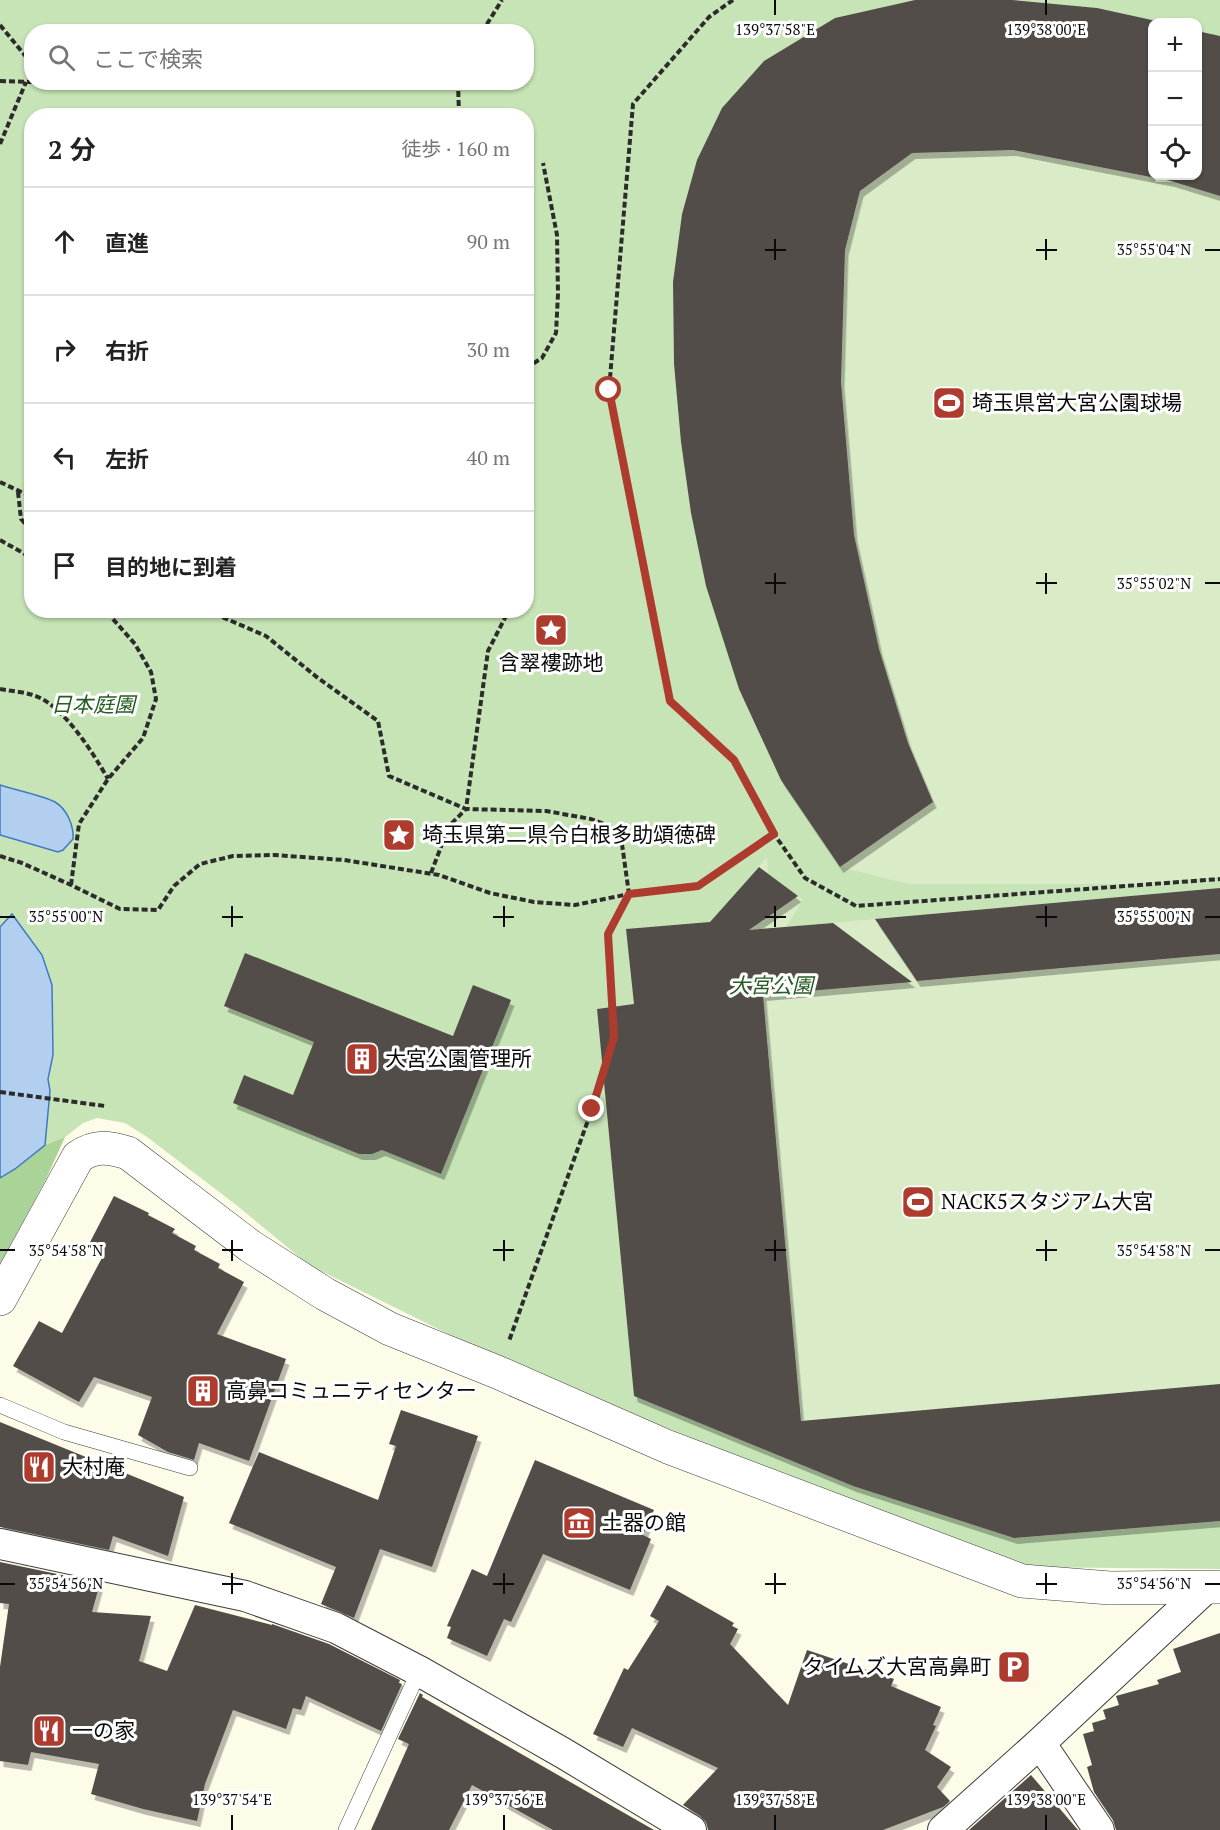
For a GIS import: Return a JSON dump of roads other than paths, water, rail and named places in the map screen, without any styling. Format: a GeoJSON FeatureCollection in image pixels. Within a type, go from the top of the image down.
{"type":"FeatureCollection","features":[{"type":"Feature","properties":{"kind":"street"},"geometry":{"type":"LineString","coordinates":[[0,1299],[78,1157],[88,1150],[102,1147],[128,1153],[250,1246],[325,1294],[390,1329],[497,1372],[668,1447],[1022,1581],[1110,1588],[1214,1587]]}},
{"type":"Feature","properties":{"kind":"street"},"geometry":{"type":"LineString","coordinates":[[0,1544],[245,1596],[336,1628],[419,1671],[563,1753],[691,1830]]}},
{"type":"Feature","properties":{"kind":"street"},"geometry":{"type":"LineString","coordinates":[[943,1830],[1214,1587]]}},
{"type":"Feature","properties":{"kind":"street"},"geometry":{"type":"LineString","coordinates":[[1040,1743],[1099,1830]]}},
{"type":"Feature","properties":{"kind":"lane"},"geometry":{"type":"LineString","coordinates":[[0,1405],[64,1432],[190,1468]]}},
{"type":"Feature","properties":{"kind":"lane"},"geometry":{"type":"LineString","coordinates":[[346,1830],[419,1671]]}},
{"type":"Feature","properties":{"kind":"water"},"geometry":{"type":"Polygon","coordinates":[[[0,785],[55,802],[69,818],[73,839],[58,852],[0,835],[0,785]]]}},
{"type":"Feature","properties":{"kind":"water"},"geometry":{"type":"Polygon","coordinates":[[[12,914],[42,955],[52,985],[53,1055],[48,1079],[50,1091],[45,1145],[0,1178],[0,927],[12,914]]]}},
{"type":"Feature","properties":{"kind":"place","name":"埼玉県営大宮公園球場"},"geometry":{"type":"Point","coordinates":[949,403]}},
{"type":"Feature","properties":{"kind":"place","name":"含翠褸跡地"},"geometry":{"type":"Point","coordinates":[551,630]}},
{"type":"Feature","properties":{"kind":"place","name":"埼玉県第二県令白根多助頌徳碑"},"geometry":{"type":"Point","coordinates":[399,835]}},
{"type":"Feature","properties":{"kind":"place","name":"大宮公園管理所"},"geometry":{"type":"Point","coordinates":[362,1059]}},
{"type":"Feature","properties":{"kind":"place","name":"NACK5スタジアム大宮"},"geometry":{"type":"Point","coordinates":[918,1202]}},
{"type":"Feature","properties":{"kind":"place","name":"高鼻コミュニティセンター"},"geometry":{"type":"Point","coordinates":[203,1391]}},
{"type":"Feature","properties":{"kind":"place","name":"大村庵"},"geometry":{"type":"Point","coordinates":[39,1467]}},
{"type":"Feature","properties":{"kind":"place","name":"土器の館"},"geometry":{"type":"Point","coordinates":[579,1523]}},
{"type":"Feature","properties":{"kind":"place","name":"タイムズ大宮高鼻町"},"geometry":{"type":"Point","coordinates":[1014,1667]}},
{"type":"Feature","properties":{"kind":"place","name":"一の家"},"geometry":{"type":"Point","coordinates":[49,1731]}},
{"type":"Feature","properties":{"kind":"park label","name":"日本庭園"},"geometry":{"type":"Point","coordinates":[93,705]}},
{"type":"Feature","properties":{"kind":"park label","name":"大宮公園"},"geometry":{"type":"Point","coordinates":[771,986]}}]}
